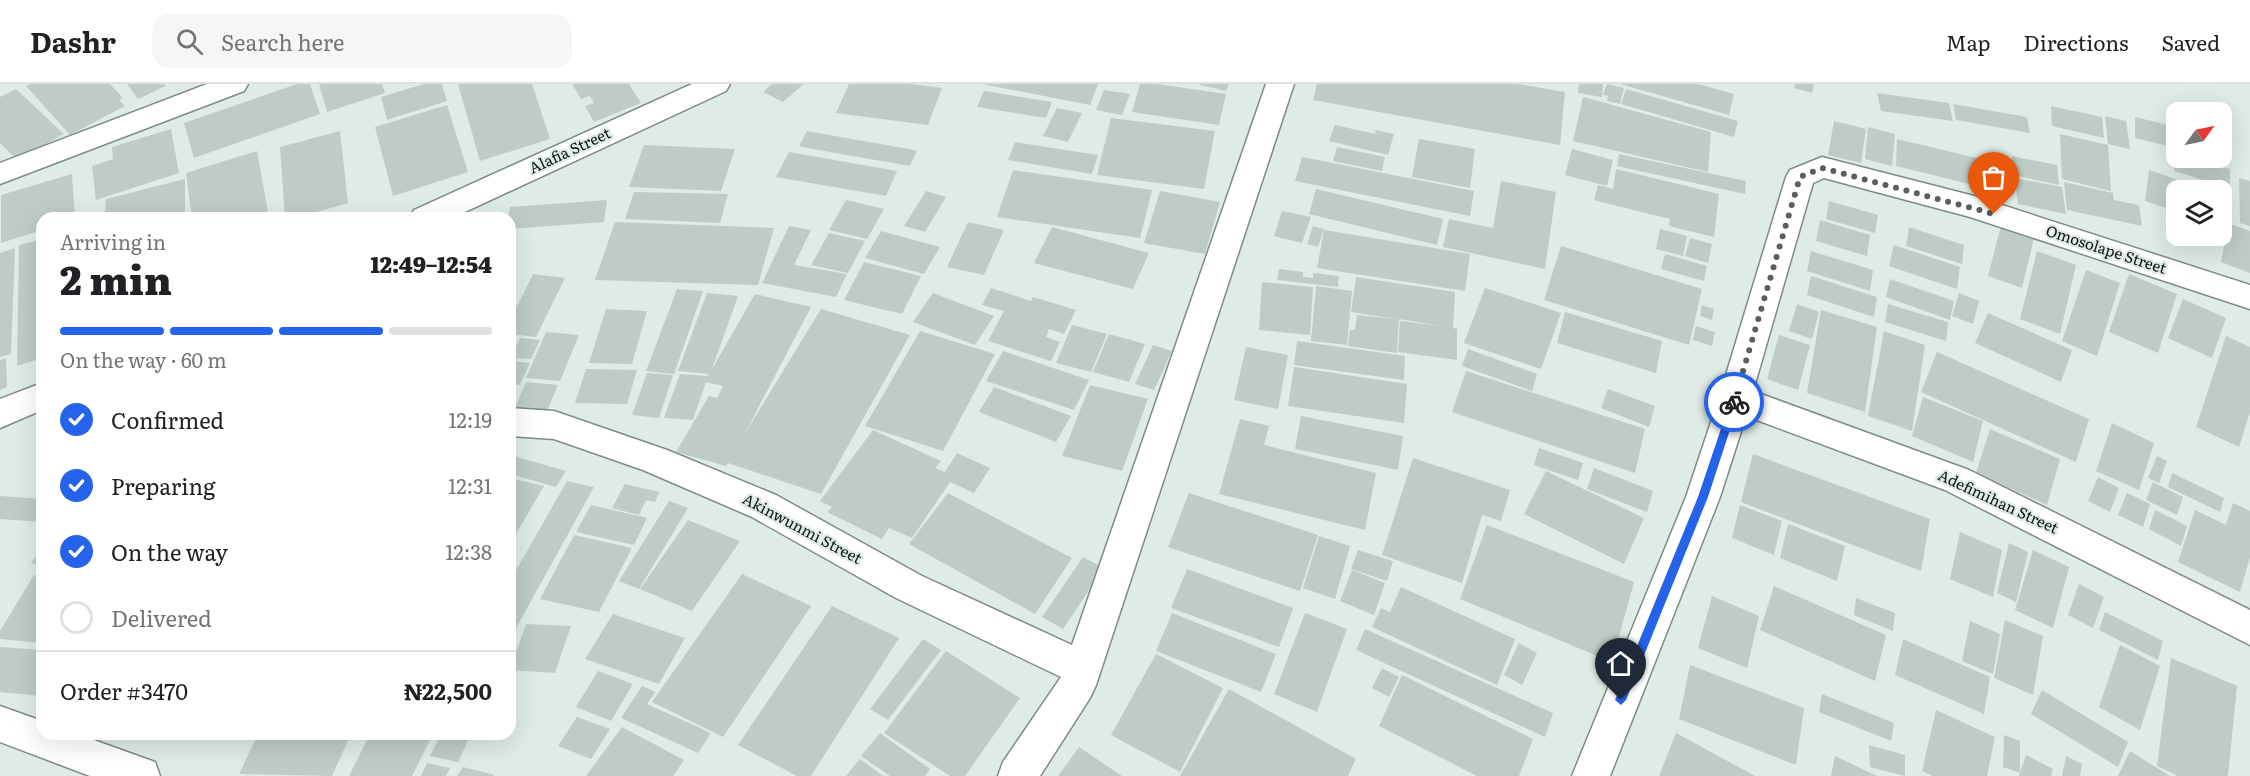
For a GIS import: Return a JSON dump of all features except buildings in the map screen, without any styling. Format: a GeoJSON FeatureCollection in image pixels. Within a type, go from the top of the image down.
{"type":"FeatureCollection","features":[{"type":"Feature","properties":{"kind":"street"},"geometry":{"type":"LineString","coordinates":[[0,174],[234,84]]}},
{"type":"Feature","properties":{"kind":"street","name":"Alafia Street"},"geometry":{"type":"LineString","coordinates":[[437,212],[716,84]]}},
{"type":"Feature","properties":{"kind":"street"},"geometry":{"type":"LineString","coordinates":[[1017,776],[1077,685],[1280,84]]}},
{"type":"Feature","properties":{"kind":"street","name":"Omosolape Street"},"geometry":{"type":"LineString","coordinates":[[1736,398],[1800,177],[1822,168],[1974,207],[2250,297]]}},
{"type":"Feature","properties":{"kind":"street"},"geometry":{"type":"LineString","coordinates":[[1592,776],[1703,497],[1736,398]]}},
{"type":"Feature","properties":{"kind":"street","name":"Adefimihan Street"},"geometry":{"type":"LineString","coordinates":[[1736,398],[1957,480],[2250,628]]}},
{"type":"Feature","properties":{"kind":"street"},"geometry":{"type":"LineString","coordinates":[[0,414],[36,399]]}},
{"type":"Feature","properties":{"kind":"street","name":"Akinwunmi Street"},"geometry":{"type":"LineString","coordinates":[[516,422],[554,425],[655,460],[764,506],[909,587],[1083,669]]}},
{"type":"Feature","properties":{"kind":"street"},"geometry":{"type":"LineString","coordinates":[[0,724],[36,737]]}},
{"type":"Feature","properties":{"kind":"street"},"geometry":{"type":"LineString","coordinates":[[43,740],[141,776]]}},
{"type":"Feature","properties":{"kind":"way so far"},"geometry":{"type":"LineString","coordinates":[[1734,402],[1800,177],[1822,168],[1994,214]]}},
{"type":"Feature","properties":{"kind":"route"},"geometry":{"type":"LineString","coordinates":[[1621,700],[1703,497],[1734,402]]}}]}
